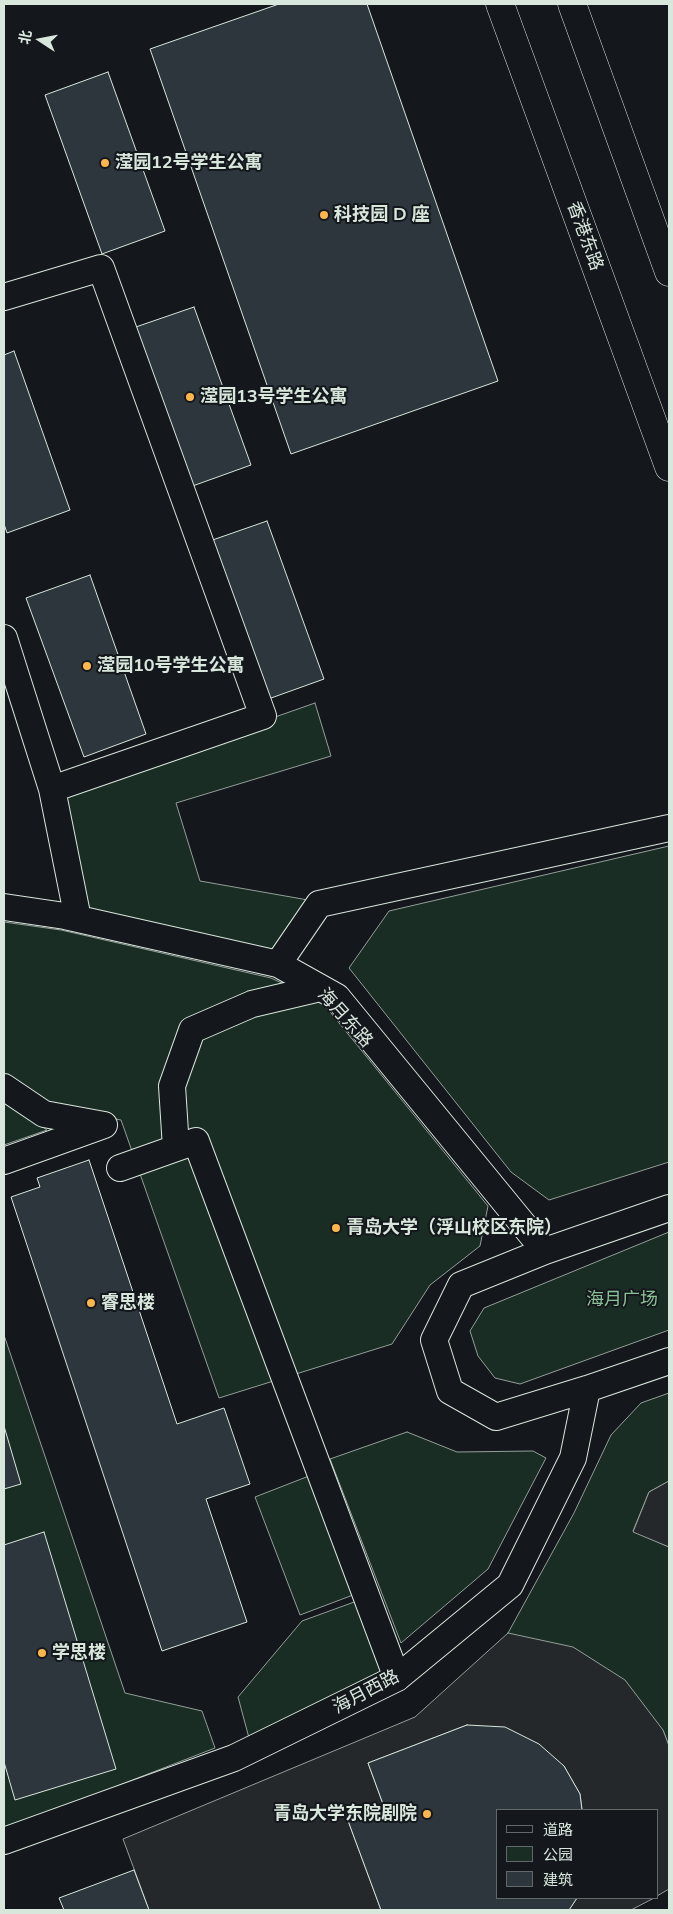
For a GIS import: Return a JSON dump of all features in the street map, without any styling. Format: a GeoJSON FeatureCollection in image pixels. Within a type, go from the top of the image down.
{"type":"FeatureCollection","features":[{"type":"Feature","properties":{"kind":"main road","name":"香港东路"},"geometry":{"type":"LineString","coordinates":[[500,4],[669,467]]}},
{"type":"Feature","properties":{"kind":"main road"},"geometry":{"type":"LineString","coordinates":[[572,4],[669,272]]}},
{"type":"Feature","properties":{"kind":"street"},"geometry":{"type":"LineString","coordinates":[[4,297],[102,268],[263,716],[52,789]]}},
{"type":"Feature","properties":{"kind":"street"},"geometry":{"type":"LineString","coordinates":[[4,638],[52,789],[78,919]]}},
{"type":"Feature","properties":{"kind":"street"},"geometry":{"type":"LineString","coordinates":[[278,964],[319,904],[669,828]]}},
{"type":"Feature","properties":{"kind":"street","name":"海月东路"},"geometry":{"type":"LineString","coordinates":[[4,908],[78,919],[278,964],[337,997],[545,1251]]}},
{"type":"Feature","properties":{"kind":"street"},"geometry":{"type":"LineString","coordinates":[[176,1148],[172,1086],[192,1030],[252,1004],[320,988]]}},
{"type":"Feature","properties":{"kind":"street"},"geometry":{"type":"LineString","coordinates":[[4,1087],[44,1114],[104,1125],[4,1161]]}},
{"type":"Feature","properties":{"kind":"street"},"geometry":{"type":"LineString","coordinates":[[120,1168],[196,1141],[396,1678]]}},
{"type":"Feature","properties":{"kind":"street"},"geometry":{"type":"LineString","coordinates":[[669,1208],[545,1251],[461,1285],[434,1340],[450,1391],[496,1417],[587,1390],[669,1361]]}},
{"type":"Feature","properties":{"kind":"street","name":"海月西路"},"geometry":{"type":"LineString","coordinates":[[4,1841],[234,1758],[396,1678],[510,1585],[573,1458],[587,1390]]}},
{"type":"Feature","properties":{"kind":"green space"},"geometry":{"type":"Polygon","coordinates":[[[315,703],[331,756],[176,803],[200,881],[308,900],[275,952],[86,909],[62,792],[315,703]]]}},
{"type":"Feature","properties":{"kind":"green space"},"geometry":{"type":"Polygon","coordinates":[[[669,846],[669,1162],[549,1200],[511,1172],[349,968],[389,911],[669,846]]]}},
{"type":"Feature","properties":{"kind":"green space"},"geometry":{"type":"Polygon","coordinates":[[[4,922],[61,930],[271,978],[322,1002],[488,1206],[480,1246],[430,1285],[392,1344],[219,1398],[121,1120],[51,1108],[4,1076],[4,922]]]}},
{"type":"Feature","properties":{"kind":"green space"},"geometry":{"type":"Polygon","coordinates":[[[4,1099],[47,1130],[4,1145],[4,1099]]]}},
{"type":"Feature","properties":{"kind":"green space","name":"海月广场"},"geometry":{"type":"Polygon","coordinates":[[[669,1232],[669,1330],[520,1384],[495,1378],[478,1356],[470,1331],[484,1308],[669,1232]]]}},
{"type":"Feature","properties":{"kind":"green space"},"geometry":{"type":"Polygon","coordinates":[[[4,1335],[125,1693],[202,1711],[215,1748],[4,1830],[4,1335]]]}},
{"type":"Feature","properties":{"kind":"green space"},"geometry":{"type":"Polygon","coordinates":[[[669,1393],[669,1481],[649,1492],[633,1531],[669,1547],[669,1746],[663,1730],[508,1633],[574,1513],[611,1435],[641,1403],[669,1393]]]}},
{"type":"Feature","properties":{"kind":"green space"},"geometry":{"type":"Polygon","coordinates":[[[407,1432],[457,1452],[533,1451],[546,1458],[488,1569],[401,1643],[330,1459],[407,1432]]]}},
{"type":"Feature","properties":{"kind":"green space"},"geometry":{"type":"Polygon","coordinates":[[[309,1476],[353,1595],[300,1615],[255,1497],[309,1476]]]}},
{"type":"Feature","properties":{"kind":"green space"},"geometry":{"type":"Polygon","coordinates":[[[357,1601],[384,1674],[249,1738],[238,1697],[302,1621],[357,1601]]]}},
{"type":"Feature","properties":{"kind":"shaded area"},"geometry":{"type":"Polygon","coordinates":[[[669,1481],[669,1547],[633,1532],[649,1492],[669,1481]]]}},
{"type":"Feature","properties":{"kind":"shaded area"},"geometry":{"type":"Polygon","coordinates":[[[508,1633],[573,1647],[625,1680],[663,1730],[669,1746],[669,1889],[658,1895],[658,1809],[582,1809],[580,1794],[564,1766],[467,1725],[368,1763],[383,1804],[347,1818],[381,1910],[149,1910],[123,1839],[415,1717],[508,1633]]]}},
{"type":"Feature","properties":{"kind":"shaded area"},"geometry":{"type":"Polygon","coordinates":[[[576,1899],[652,1899],[631,1910],[569,1910],[576,1899]]]}},
{"type":"Feature","properties":{"kind":"building","name":"科技园 D 座"},"geometry":{"type":"Polygon","coordinates":[[[279,4],[367,4],[498,381],[291,454],[150,49],[279,4]]]}},
{"type":"Feature","properties":{"kind":"building","name":"滢园12号学生公寓"},"geometry":{"type":"Polygon","coordinates":[[[108,72],[165,231],[102,254],[45,95],[108,72]]]}},
{"type":"Feature","properties":{"kind":"building","name":"滢园13号学生公寓"},"geometry":{"type":"Polygon","coordinates":[[[194,307],[251,465],[187,488],[130,329],[194,307]]]}},
{"type":"Feature","properties":{"kind":"building"},"geometry":{"type":"Polygon","coordinates":[[[14,351],[70,510],[7,533],[4,524],[4,355],[14,351]]]}},
{"type":"Feature","properties":{"kind":"building"},"geometry":{"type":"Polygon","coordinates":[[[267,521],[324,679],[260,702],[204,543],[267,521]]]}},
{"type":"Feature","properties":{"kind":"building","name":"滢园10号学生公寓"},"geometry":{"type":"Polygon","coordinates":[[[90,575],[146,734],[84,757],[26,598],[90,575]]]}},
{"type":"Feature","properties":{"kind":"building","name":"睿思楼"},"geometry":{"type":"Polygon","coordinates":[[[89,1160],[177,1424],[224,1408],[250,1484],[206,1499],[247,1622],[162,1651],[11,1197],[40,1187],[37,1178],[89,1160]]]}},
{"type":"Feature","properties":{"kind":"building"},"geometry":{"type":"Polygon","coordinates":[[[4,1426],[21,1484],[4,1489],[4,1426]]]}},
{"type":"Feature","properties":{"kind":"building","name":"学思楼"},"geometry":{"type":"Polygon","coordinates":[[[44,1532],[116,1769],[15,1800],[4,1762],[4,1545],[44,1532]]]}},
{"type":"Feature","properties":{"kind":"building","name":"青岛大学东院剧院"},"geometry":{"type":"Polygon","coordinates":[[[467,1725],[505,1727],[539,1744],[564,1766],[580,1794],[582,1809],[496,1809],[496,1899],[576,1899],[569,1910],[381,1910],[347,1818],[383,1804],[368,1763],[467,1725]]]}},
{"type":"Feature","properties":{"kind":"building"},"geometry":{"type":"Polygon","coordinates":[[[134,1870],[149,1910],[64,1910],[59,1898],[134,1870]]]}},
{"type":"Feature","properties":{"kind":"place","name":"滢园12号学生公寓"},"geometry":{"type":"Point","coordinates":[105,163]}},
{"type":"Feature","properties":{"kind":"place","name":"科技园 D 座"},"geometry":{"type":"Point","coordinates":[324,215]}},
{"type":"Feature","properties":{"kind":"place","name":"滢园13号学生公寓"},"geometry":{"type":"Point","coordinates":[190,397]}},
{"type":"Feature","properties":{"kind":"place","name":"滢园10号学生公寓"},"geometry":{"type":"Point","coordinates":[87,666]}},
{"type":"Feature","properties":{"kind":"place","name":"青岛大学（浮山校区东院）"},"geometry":{"type":"Point","coordinates":[336,1228]}},
{"type":"Feature","properties":{"kind":"place","name":"睿思楼"},"geometry":{"type":"Point","coordinates":[91,1303]}},
{"type":"Feature","properties":{"kind":"place","name":"学思楼"},"geometry":{"type":"Point","coordinates":[42,1653]}},
{"type":"Feature","properties":{"kind":"place","name":"青岛大学东院剧院"},"geometry":{"type":"Point","coordinates":[427,1814]}}]}
